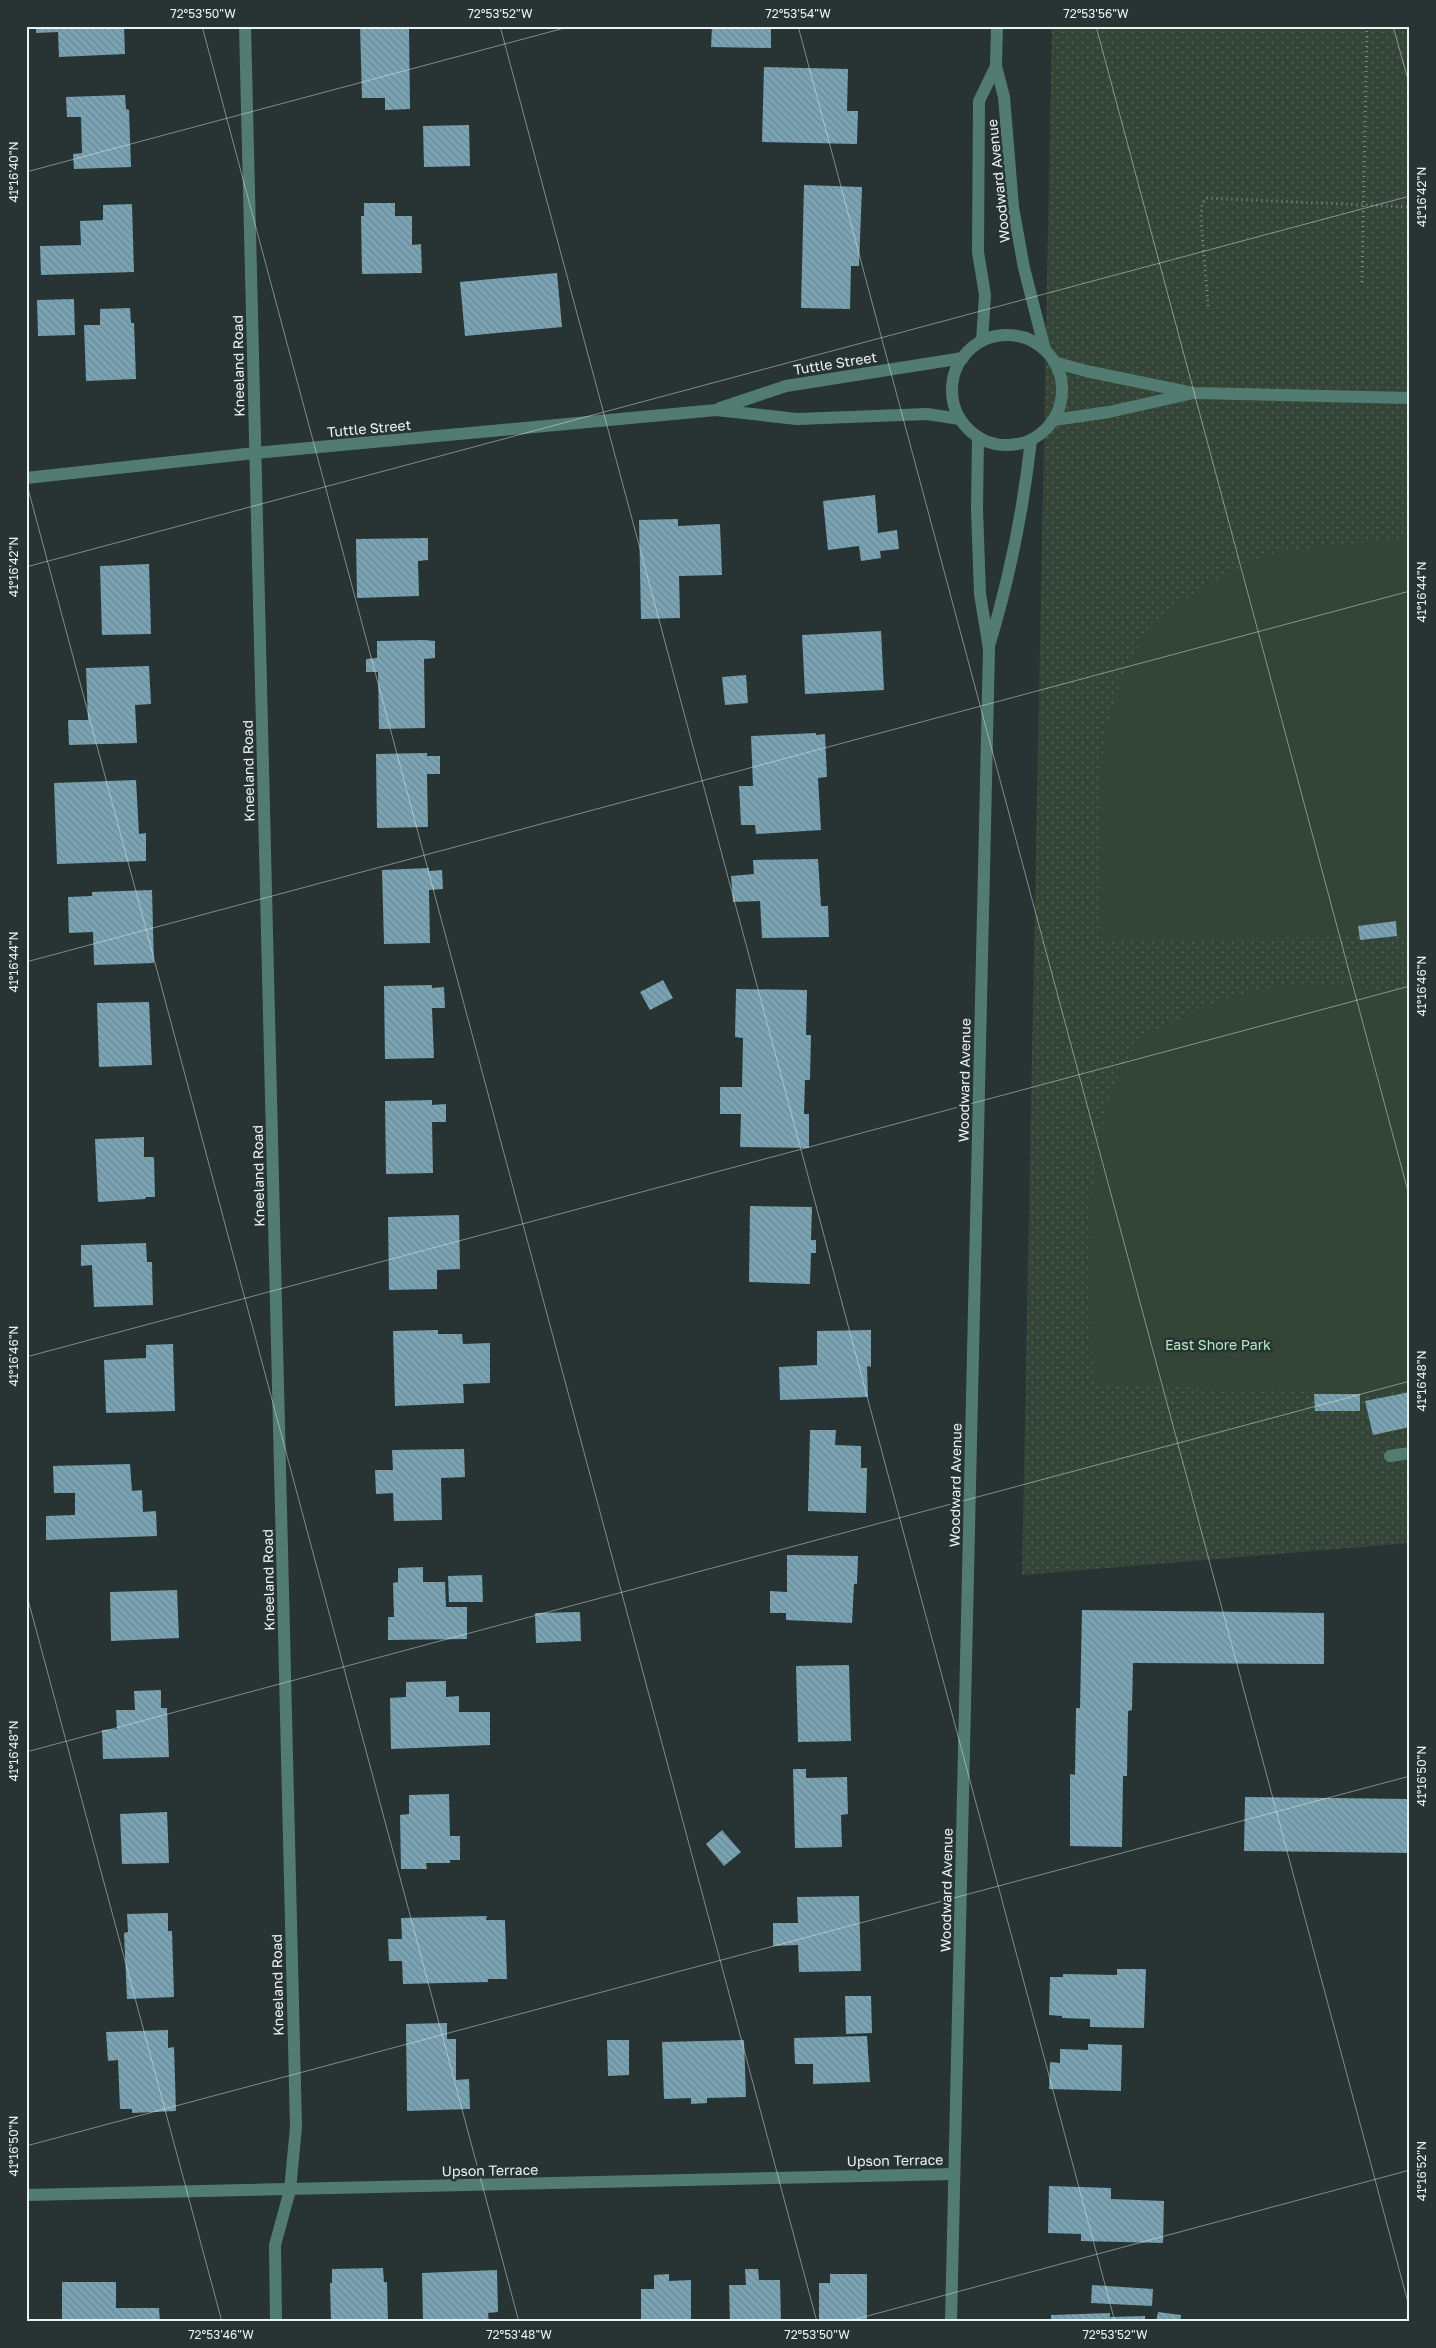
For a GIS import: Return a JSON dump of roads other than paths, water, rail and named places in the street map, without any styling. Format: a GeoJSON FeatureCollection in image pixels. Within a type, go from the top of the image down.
{"type":"FeatureCollection","features":[{"type":"Feature","properties":{"kind":"street","name":"Kneeland Road"},"geometry":{"type":"LineString","coordinates":[[245,26],[296,2127],[290,2190],[275,2245],[276,2322]]}},
{"type":"Feature","properties":{"kind":"street","name":"Woodward Avenue"},"geometry":{"type":"LineString","coordinates":[[996,26],[996,66],[1004,97],[1013,207],[1024,268],[1045,350]]}},
{"type":"Feature","properties":{"kind":"street","name":"Woodward Avenue"},"geometry":{"type":"LineString","coordinates":[[982,341],[985,295],[978,252],[979,100],[996,66]]}},
{"type":"Feature","properties":{"kind":"street"},"geometry":{"type":"LineString","coordinates":[[1015,335],[1031,340],[1045,350],[1054,362],[1060,376],[1062,391],[1060,406],[1054,420],[1044,432],[1031,440],[1013,445],[995,444],[978,437],[960,419],[954,404],[952,388],[955,372],[963,358],[982,341],[998,336],[1015,335]]}},
{"type":"Feature","properties":{"kind":"street","name":"Tuttle Street"},"geometry":{"type":"LineString","coordinates":[[716,410],[786,386],[963,358]]}},
{"type":"Feature","properties":{"kind":"street"},"geometry":{"type":"LineString","coordinates":[[1054,362],[1193,393],[1410,398]]}},
{"type":"Feature","properties":{"kind":"street"},"geometry":{"type":"LineString","coordinates":[[1054,420],[1109,412],[1193,393]]}},
{"type":"Feature","properties":{"kind":"street","name":"Tuttle Street"},"geometry":{"type":"LineString","coordinates":[[26,478],[255,453],[716,410],[797,419],[927,414],[960,419]]}},
{"type":"Feature","properties":{"kind":"street","name":"Woodward Avenue"},"geometry":{"type":"LineString","coordinates":[[951,2322],[988,649],[980,594],[976,510],[978,437]]}},
{"type":"Feature","properties":{"kind":"street","name":"Woodward Avenue"},"geometry":{"type":"LineString","coordinates":[[988,649],[1006,590],[1019,528],[1031,440]]}},
{"type":"Feature","properties":{"kind":"street"},"geometry":{"type":"LineString","coordinates":[[1390,1456],[1410,1452]]}},
{"type":"Feature","properties":{"kind":"street","name":"Upson Terrace"},"geometry":{"type":"LineString","coordinates":[[26,2195],[954,2174]]}},
{"type":"Feature","properties":{"kind":"park label","name":"East Shore Park"},"geometry":{"type":"Point","coordinates":[1218,1344]}}]}
